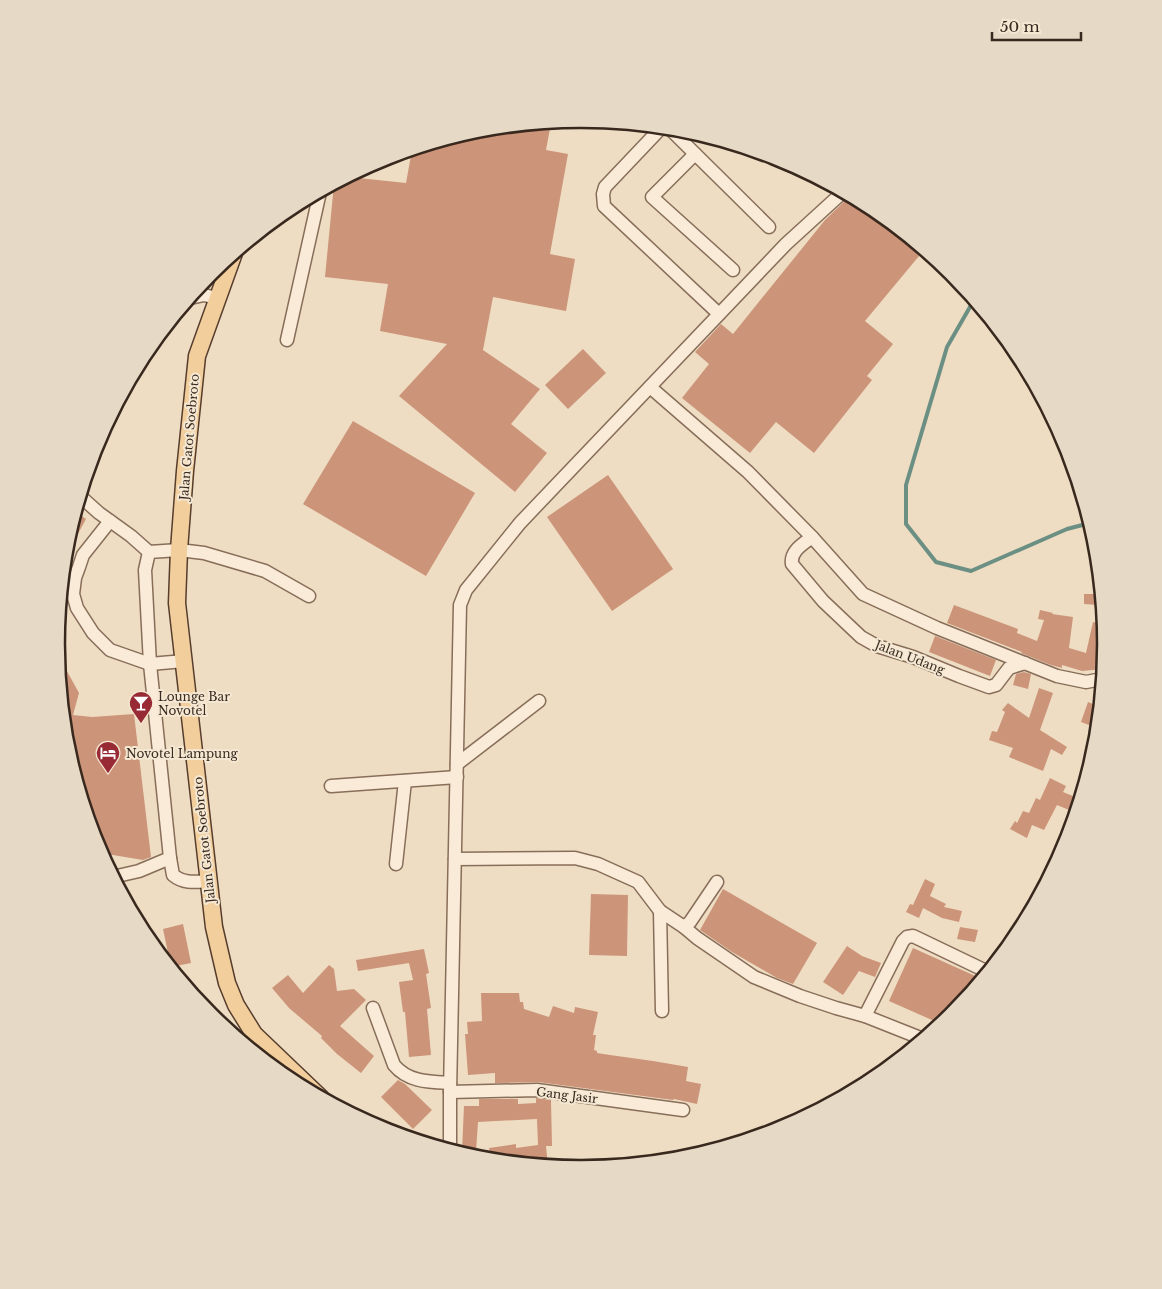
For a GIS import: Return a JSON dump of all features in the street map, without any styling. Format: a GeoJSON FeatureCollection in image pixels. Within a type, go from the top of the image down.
{"type":"FeatureCollection","features":[{"type":"Feature","properties":{"kind":"main road","name":"Jalan Gatot Soebroto"},"geometry":{"type":"LineString","coordinates":[[228,269],[197,356],[185,471],[177,603],[214,928],[225,974],[236,1005],[254,1034],[299,1077]]}},
{"type":"Feature","properties":{"kind":"street"},"geometry":{"type":"LineString","coordinates":[[656,134],[605,187],[603,194],[604,206],[719,314]]}},
{"type":"Feature","properties":{"kind":"street"},"geometry":{"type":"LineString","coordinates":[[678,137],[769,227]]}},
{"type":"Feature","properties":{"kind":"street"},"geometry":{"type":"LineString","coordinates":[[695,154],[652,197],[733,270]]}},
{"type":"Feature","properties":{"kind":"street"},"geometry":{"type":"LineString","coordinates":[[450,1144],[460,605],[466,590],[520,523],[786,244],[837,197]]}},
{"type":"Feature","properties":{"kind":"street"},"geometry":{"type":"LineString","coordinates":[[287,340],[318,201]]}},
{"type":"Feature","properties":{"kind":"street"},"geometry":{"type":"LineString","coordinates":[[201,296],[217,298]]}},
{"type":"Feature","properties":{"kind":"street"},"geometry":{"type":"LineString","coordinates":[[650,387],[748,472],[812,536],[863,594],[937,628],[1057,676],[1086,682],[1096,680]]}},
{"type":"Feature","properties":{"kind":"street"},"geometry":{"type":"LineString","coordinates":[[86,501],[149,552],[179,550],[204,553],[265,571],[309,596]]}},
{"type":"Feature","properties":{"kind":"street"},"geometry":{"type":"LineString","coordinates":[[110,521],[84,555],[75,578],[73,594],[78,608],[93,633],[110,650],[150,664],[184,661]]}},
{"type":"Feature","properties":{"kind":"street","name":"Jalan Udang"},"geometry":{"type":"LineString","coordinates":[[812,536],[795,551],[791,558],[792,564],[823,601],[861,637],[877,646],[913,657],[989,686],[996,685],[1009,668],[1025,663]]}},
{"type":"Feature","properties":{"kind":"street"},"geometry":{"type":"LineString","coordinates":[[149,552],[145,570],[150,664],[173,875],[179,880],[186,882],[209,881]]}},
{"type":"Feature","properties":{"kind":"street"},"geometry":{"type":"LineString","coordinates":[[457,764],[539,701]]}},
{"type":"Feature","properties":{"kind":"street"},"geometry":{"type":"LineString","coordinates":[[331,786],[457,778]]}},
{"type":"Feature","properties":{"kind":"street"},"geometry":{"type":"LineString","coordinates":[[396,864],[405,781]]}},
{"type":"Feature","properties":{"kind":"street"},"geometry":{"type":"LineString","coordinates":[[120,876],[139,871],[170,858]]}},
{"type":"Feature","properties":{"kind":"street"},"geometry":{"type":"LineString","coordinates":[[456,859],[575,858],[598,864],[638,882],[660,911],[754,977],[800,996],[865,1016],[916,1036]]}},
{"type":"Feature","properties":{"kind":"street"},"geometry":{"type":"LineString","coordinates":[[684,927],[690,922],[717,882]]}},
{"type":"Feature","properties":{"kind":"street"},"geometry":{"type":"LineString","coordinates":[[660,911],[662,1011]]}},
{"type":"Feature","properties":{"kind":"street"},"geometry":{"type":"LineString","coordinates":[[865,1016],[903,941],[910,936],[982,969]]}},
{"type":"Feature","properties":{"kind":"street","name":"Gang Jasir"},"geometry":{"type":"LineString","coordinates":[[373,1008],[394,1064],[400,1072],[421,1081],[450,1088],[537,1090],[683,1110]]}},
{"type":"Feature","properties":{"kind":"building"},"geometry":{"type":"Polygon","coordinates":[[[550,130],[546,150],[568,154],[550,254],[575,259],[566,311],[493,297],[483,350],[540,389],[511,424],[547,453],[515,492],[399,396],[447,344],[380,331],[388,284],[325,277],[333,193],[361,178],[406,183],[411,158],[480,138],[550,130]]]}},
{"type":"Feature","properties":{"kind":"building"},"geometry":{"type":"Polygon","coordinates":[[[845,201],[868,215],[919,256],[865,321],[893,344],[867,376],[872,380],[814,453],[776,422],[750,453],[682,398],[709,364],[695,352],[721,324],[733,334],[825,220],[845,201]]]}},
{"type":"Feature","properties":{"kind":"building"},"geometry":{"type":"Polygon","coordinates":[[[583,349],[606,373],[568,409],[545,385],[583,349]]]}},
{"type":"Feature","properties":{"kind":"building"},"geometry":{"type":"Polygon","coordinates":[[[353,421],[475,493],[426,576],[303,504],[353,421]]]}},
{"type":"Feature","properties":{"kind":"building"},"geometry":{"type":"Polygon","coordinates":[[[608,475],[673,569],[612,611],[547,517],[608,475]]]}},
{"type":"Feature","properties":{"kind":"building"},"geometry":{"type":"Polygon","coordinates":[[[82,516],[86,519],[77,535],[82,516]]]}},
{"type":"Feature","properties":{"kind":"building"},"geometry":{"type":"Polygon","coordinates":[[[1084,594],[1094,594],[1095,605],[1084,604],[1084,594]]]}},
{"type":"Feature","properties":{"kind":"building"},"geometry":{"type":"Polygon","coordinates":[[[954,605],[1018,629],[1017,633],[1037,641],[1044,620],[1038,619],[1040,610],[1073,617],[1069,648],[1086,653],[1093,622],[1096,623],[1096,670],[1082,671],[1062,665],[1062,668],[1051,665],[947,623],[954,605]]]}},
{"type":"Feature","properties":{"kind":"building"},"geometry":{"type":"Polygon","coordinates":[[[935,636],[996,660],[990,676],[929,652],[935,636]]]}},
{"type":"Feature","properties":{"kind":"building","name":"Novotel Lampung"},"geometry":{"type":"Polygon","coordinates":[[[66,669],[79,693],[73,715],[92,717],[134,714],[151,857],[143,860],[110,854],[92,806],[75,745],[69,712],[66,669]]]}},
{"type":"Feature","properties":{"kind":"building"},"geometry":{"type":"Polygon","coordinates":[[[1024,672],[1031,674],[1028,689],[1013,685],[1016,674],[1024,672]]]}},
{"type":"Feature","properties":{"kind":"building"},"geometry":{"type":"Polygon","coordinates":[[[1039,688],[1053,693],[1040,730],[1067,747],[1062,755],[1051,749],[1043,771],[1009,757],[1013,748],[989,740],[992,731],[997,732],[1005,712],[1002,710],[1008,703],[1029,718],[1039,688]]]}},
{"type":"Feature","properties":{"kind":"building"},"geometry":{"type":"Polygon","coordinates":[[[1088,702],[1094,704],[1091,726],[1081,722],[1088,702]]]}},
{"type":"Feature","properties":{"kind":"building"},"geometry":{"type":"Polygon","coordinates":[[[1050,778],[1066,786],[1063,792],[1074,796],[1069,810],[1057,805],[1044,830],[1032,825],[1027,838],[1010,829],[1015,821],[1017,823],[1023,811],[1029,813],[1036,798],[1040,800],[1050,778]]]}},
{"type":"Feature","properties":{"kind":"building"},"geometry":{"type":"Polygon","coordinates":[[[925,879],[935,884],[930,896],[946,904],[944,907],[962,911],[959,922],[942,918],[923,908],[919,918],[906,912],[910,904],[913,905],[925,879]]]}},
{"type":"Feature","properties":{"kind":"building"},"geometry":{"type":"Polygon","coordinates":[[[723,889],[817,943],[793,984],[777,978],[732,952],[700,930],[723,889]]]}},
{"type":"Feature","properties":{"kind":"building"},"geometry":{"type":"Polygon","coordinates":[[[591,894],[628,895],[627,956],[589,955],[591,894]]]}},
{"type":"Feature","properties":{"kind":"building"},"geometry":{"type":"Polygon","coordinates":[[[183,924],[191,963],[177,966],[168,954],[163,929],[183,924]]]}},
{"type":"Feature","properties":{"kind":"building"},"geometry":{"type":"Polygon","coordinates":[[[960,927],[978,930],[975,942],[957,939],[960,927]]]}},
{"type":"Feature","properties":{"kind":"building"},"geometry":{"type":"Polygon","coordinates":[[[847,946],[862,956],[881,963],[875,977],[859,971],[843,995],[823,982],[847,946]]]}},
{"type":"Feature","properties":{"kind":"building"},"geometry":{"type":"Polygon","coordinates":[[[913,948],[976,976],[933,1021],[889,1001],[913,948]]]}},
{"type":"Feature","properties":{"kind":"building"},"geometry":{"type":"Polygon","coordinates":[[[424,949],[429,973],[426,974],[431,1008],[427,1009],[431,1055],[409,1057],[405,1012],[403,1012],[399,982],[413,980],[409,963],[358,971],[356,960],[424,949]]]}},
{"type":"Feature","properties":{"kind":"building"},"geometry":{"type":"Polygon","coordinates":[[[329,965],[334,969],[337,991],[354,989],[366,1000],[340,1026],[374,1056],[361,1073],[337,1054],[321,1038],[322,1036],[289,1008],[272,988],[288,975],[303,993],[329,965]]]}},
{"type":"Feature","properties":{"kind":"building"},"geometry":{"type":"Polygon","coordinates":[[[481,993],[519,993],[520,1002],[523,1002],[524,1009],[549,1017],[553,1006],[574,1013],[575,1007],[598,1012],[593,1035],[596,1035],[594,1050],[597,1053],[688,1067],[686,1081],[701,1084],[697,1104],[674,1099],[538,1082],[495,1083],[495,1073],[468,1075],[465,1034],[468,1034],[467,1022],[482,1021],[481,993]]]}},
{"type":"Feature","properties":{"kind":"building"},"geometry":{"type":"Polygon","coordinates":[[[398,1080],[405,1084],[432,1110],[413,1129],[381,1097],[398,1080]]]}},
{"type":"Feature","properties":{"kind":"building"},"geometry":{"type":"Polygon","coordinates":[[[536,1098],[551,1100],[552,1146],[546,1146],[547,1159],[490,1152],[489,1148],[516,1144],[516,1148],[538,1145],[537,1119],[478,1122],[476,1150],[462,1147],[464,1106],[479,1106],[479,1099],[518,1099],[518,1104],[536,1103],[536,1098]]]}},
{"type":"Feature","properties":{"kind":"waterway"},"geometry":{"type":"LineString","coordinates":[[971,306],[947,347],[906,485],[906,524],[936,562],[971,571],[1067,529],[1082,525]]}},
{"type":"Feature","properties":{"kind":"place","name":"Lounge Bar Novotel"},"geometry":{"type":"Point","coordinates":[141,724]}},
{"type":"Feature","properties":{"kind":"place","name":"Novotel Lampung"},"geometry":{"type":"Point","coordinates":[108,774]}}]}
